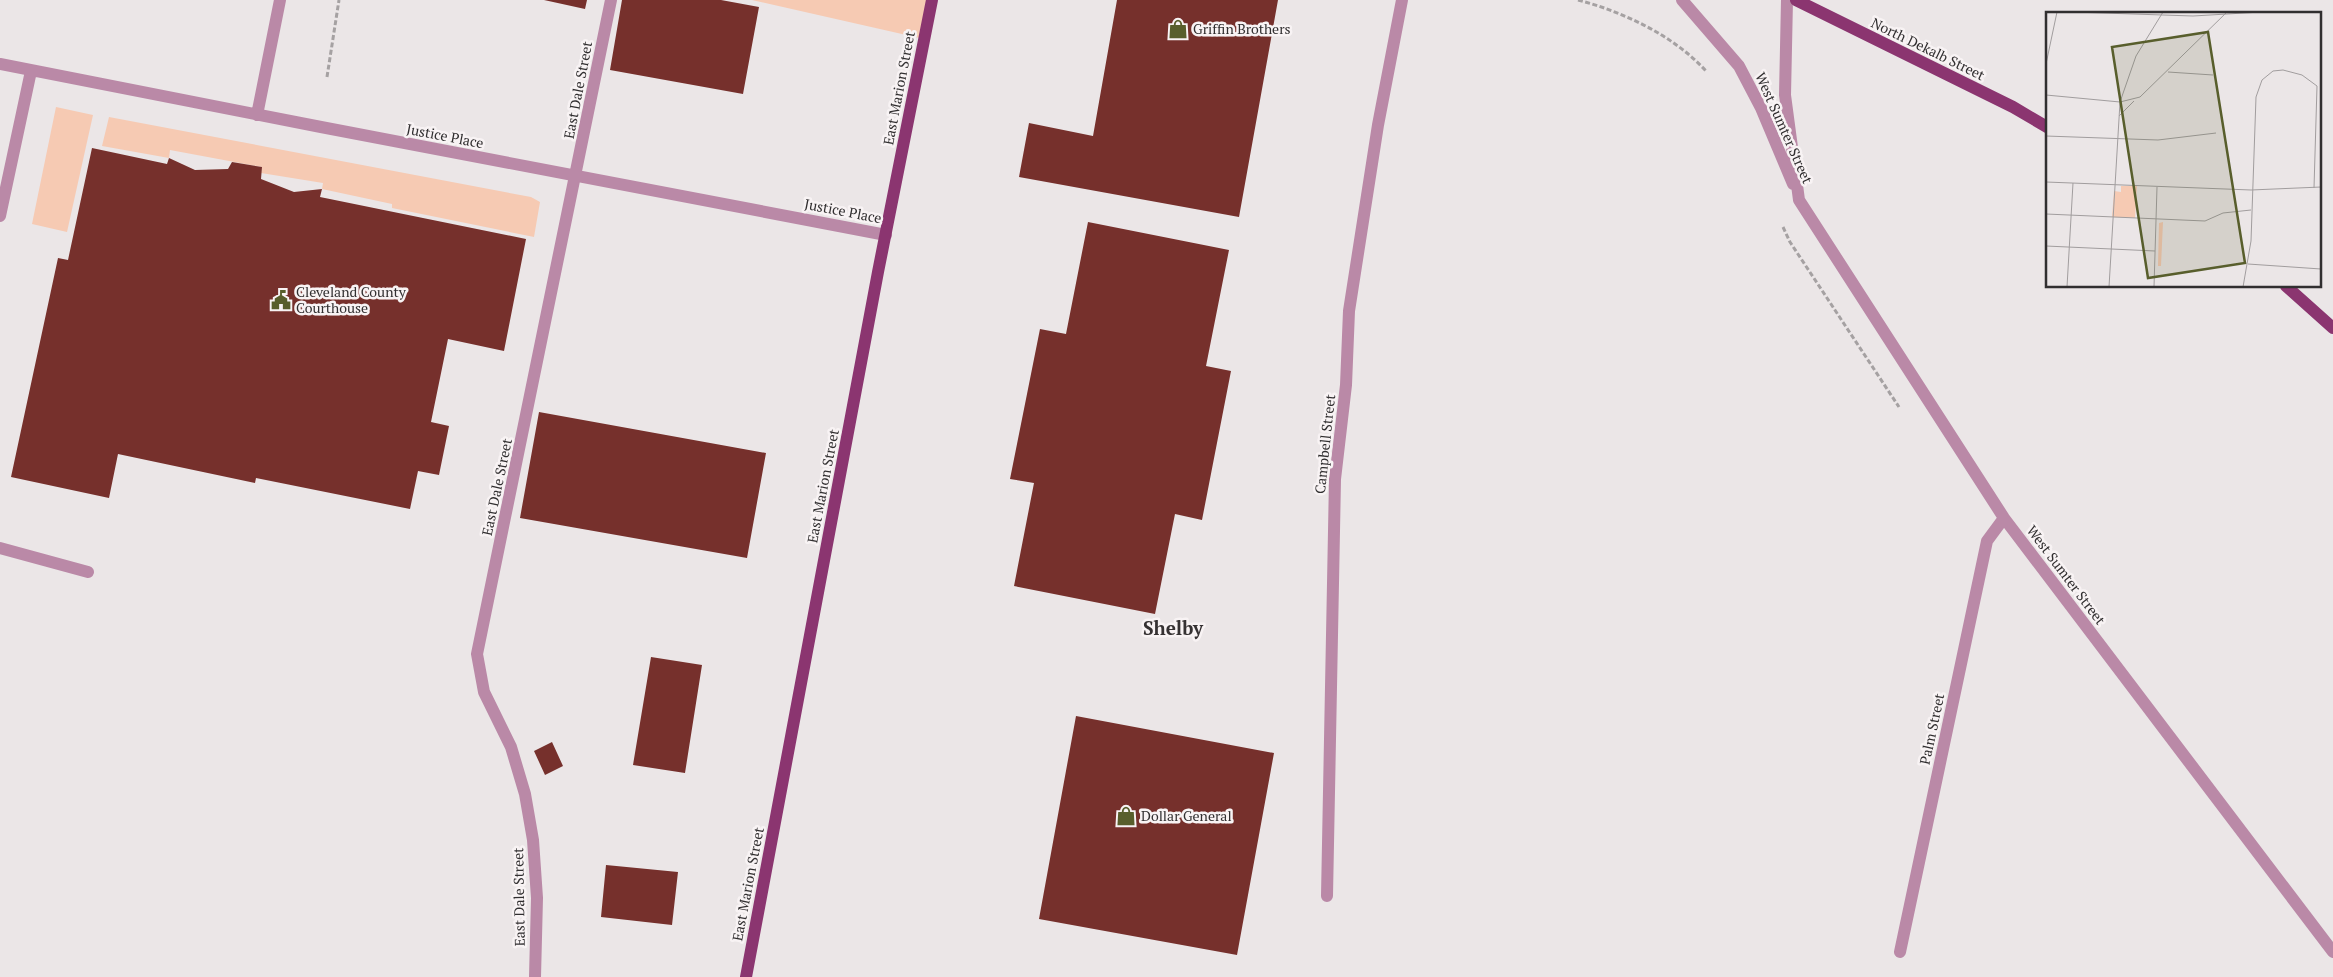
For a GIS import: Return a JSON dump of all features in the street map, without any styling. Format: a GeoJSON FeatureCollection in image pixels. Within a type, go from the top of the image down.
{"type":"FeatureCollection","features":[{"type":"Feature","properties":{"kind":"main road","name":"East Marion Street"},"geometry":{"type":"LineString","coordinates":[[746,977],[932,0]]}},
{"type":"Feature","properties":{"kind":"main road","name":"North Dekalb Street"},"geometry":{"type":"LineString","coordinates":[[1796,0],[2013,107],[2046,126]]}},
{"type":"Feature","properties":{"kind":"main road"},"geometry":{"type":"LineString","coordinates":[[2288,288],[2333,328]]}},
{"type":"Feature","properties":{"kind":"street"},"geometry":{"type":"LineString","coordinates":[[257,115],[280,0]]}},
{"type":"Feature","properties":{"kind":"street","name":"East Dale Street"},"geometry":{"type":"LineString","coordinates":[[535,977],[537,898],[533,840],[525,794],[511,746],[484,692],[477,654],[611,0]]}},
{"type":"Feature","properties":{"kind":"street","name":"Campbell Street"},"geometry":{"type":"LineString","coordinates":[[1327,896],[1335,478],[1346,385],[1349,311],[1378,125],[1402,0]]}},
{"type":"Feature","properties":{"kind":"street","name":"West Sumter Street"},"geometry":{"type":"LineString","coordinates":[[1682,0],[1739,66],[1761,108],[1800,200],[2004,518],[2333,952]]}},
{"type":"Feature","properties":{"kind":"street","name":"West Sumter Street"},"geometry":{"type":"LineString","coordinates":[[1787,0],[1785,95],[1800,200]]}},
{"type":"Feature","properties":{"kind":"street","name":"Justice Place"},"geometry":{"type":"LineString","coordinates":[[0,64],[886,235]]}},
{"type":"Feature","properties":{"kind":"street"},"geometry":{"type":"LineString","coordinates":[[0,216],[31,71]]}},
{"type":"Feature","properties":{"kind":"street","name":"Palm Street"},"geometry":{"type":"LineString","coordinates":[[1900,952],[1987,541],[2004,518]]}},
{"type":"Feature","properties":{"kind":"street"},"geometry":{"type":"LineString","coordinates":[[0,548],[88,572]]}},
{"type":"Feature","properties":{"kind":"path"},"geometry":{"type":"LineString","coordinates":[[327,77],[339,0]]}},
{"type":"Feature","properties":{"kind":"shaded area"},"geometry":{"type":"Polygon","coordinates":[[[752,0],[932,0],[924,39],[752,0]]]}},
{"type":"Feature","properties":{"kind":"shaded area"},"geometry":{"type":"Polygon","coordinates":[[[56,107],[93,115],[67,232],[32,224],[56,107]]]}},
{"type":"Feature","properties":{"kind":"shaded area"},"geometry":{"type":"Polygon","coordinates":[[[109,117],[531,197],[540,202],[534,237],[392,208],[392,204],[322,189],[323,183],[261,173],[262,167],[170,150],[169,158],[102,146],[109,117]]]}},
{"type":"Feature","properties":{"kind":"building"},"geometry":{"type":"Polygon","coordinates":[[[544,0],[587,0],[585,9],[544,0]]]}},
{"type":"Feature","properties":{"kind":"building"},"geometry":{"type":"Polygon","coordinates":[[[622,0],[721,0],[759,7],[743,94],[610,70],[622,0]]]}},
{"type":"Feature","properties":{"kind":"building"},"geometry":{"type":"Polygon","coordinates":[[[1117,0],[1278,0],[1239,217],[1019,177],[1029,123],[1093,136],[1117,0]]]}},
{"type":"Feature","properties":{"kind":"building","name":"Cleveland County Courthouse"},"geometry":{"type":"Polygon","coordinates":[[[92,148],[167,164],[169,158],[195,170],[228,169],[232,162],[262,167],[261,179],[294,192],[322,189],[320,197],[526,239],[504,351],[448,339],[431,422],[449,426],[439,475],[418,471],[410,509],[256,478],[255,483],[118,454],[109,498],[11,477],[58,258],[68,260],[92,148]]]}},
{"type":"Feature","properties":{"kind":"building"},"geometry":{"type":"Polygon","coordinates":[[[1088,222],[1229,250],[1206,366],[1231,371],[1202,520],[1175,514],[1155,614],[1014,586],[1034,483],[1010,479],[1040,329],[1066,334],[1088,222]]]}},
{"type":"Feature","properties":{"kind":"building"},"geometry":{"type":"Polygon","coordinates":[[[539,412],[766,453],[747,558],[520,518],[539,412]]]}},
{"type":"Feature","properties":{"kind":"building"},"geometry":{"type":"Polygon","coordinates":[[[651,657],[702,665],[685,773],[633,765],[651,657]]]}},
{"type":"Feature","properties":{"kind":"building"},"geometry":{"type":"Polygon","coordinates":[[[1076,716],[1274,753],[1237,955],[1039,919],[1076,716]]]}},
{"type":"Feature","properties":{"kind":"building"},"geometry":{"type":"Polygon","coordinates":[[[552,742],[563,766],[545,775],[534,751],[552,742]]]}},
{"type":"Feature","properties":{"kind":"building"},"geometry":{"type":"Polygon","coordinates":[[[606,865],[678,872],[672,925],[601,917],[606,865]]]}},
{"type":"Feature","properties":{"kind":"place","name":"Griffin Brothers"},"geometry":{"type":"Point","coordinates":[1178,29]}},
{"type":"Feature","properties":{"kind":"place","name":"Cleveland County Courthouse"},"geometry":{"type":"Point","coordinates":[281,300]}},
{"type":"Feature","properties":{"kind":"place","name":"Dollar General"},"geometry":{"type":"Point","coordinates":[1126,816]}},
{"type":"Feature","properties":{"kind":"district","name":"Shelby"},"geometry":{"type":"Point","coordinates":[1173,628]}}]}
